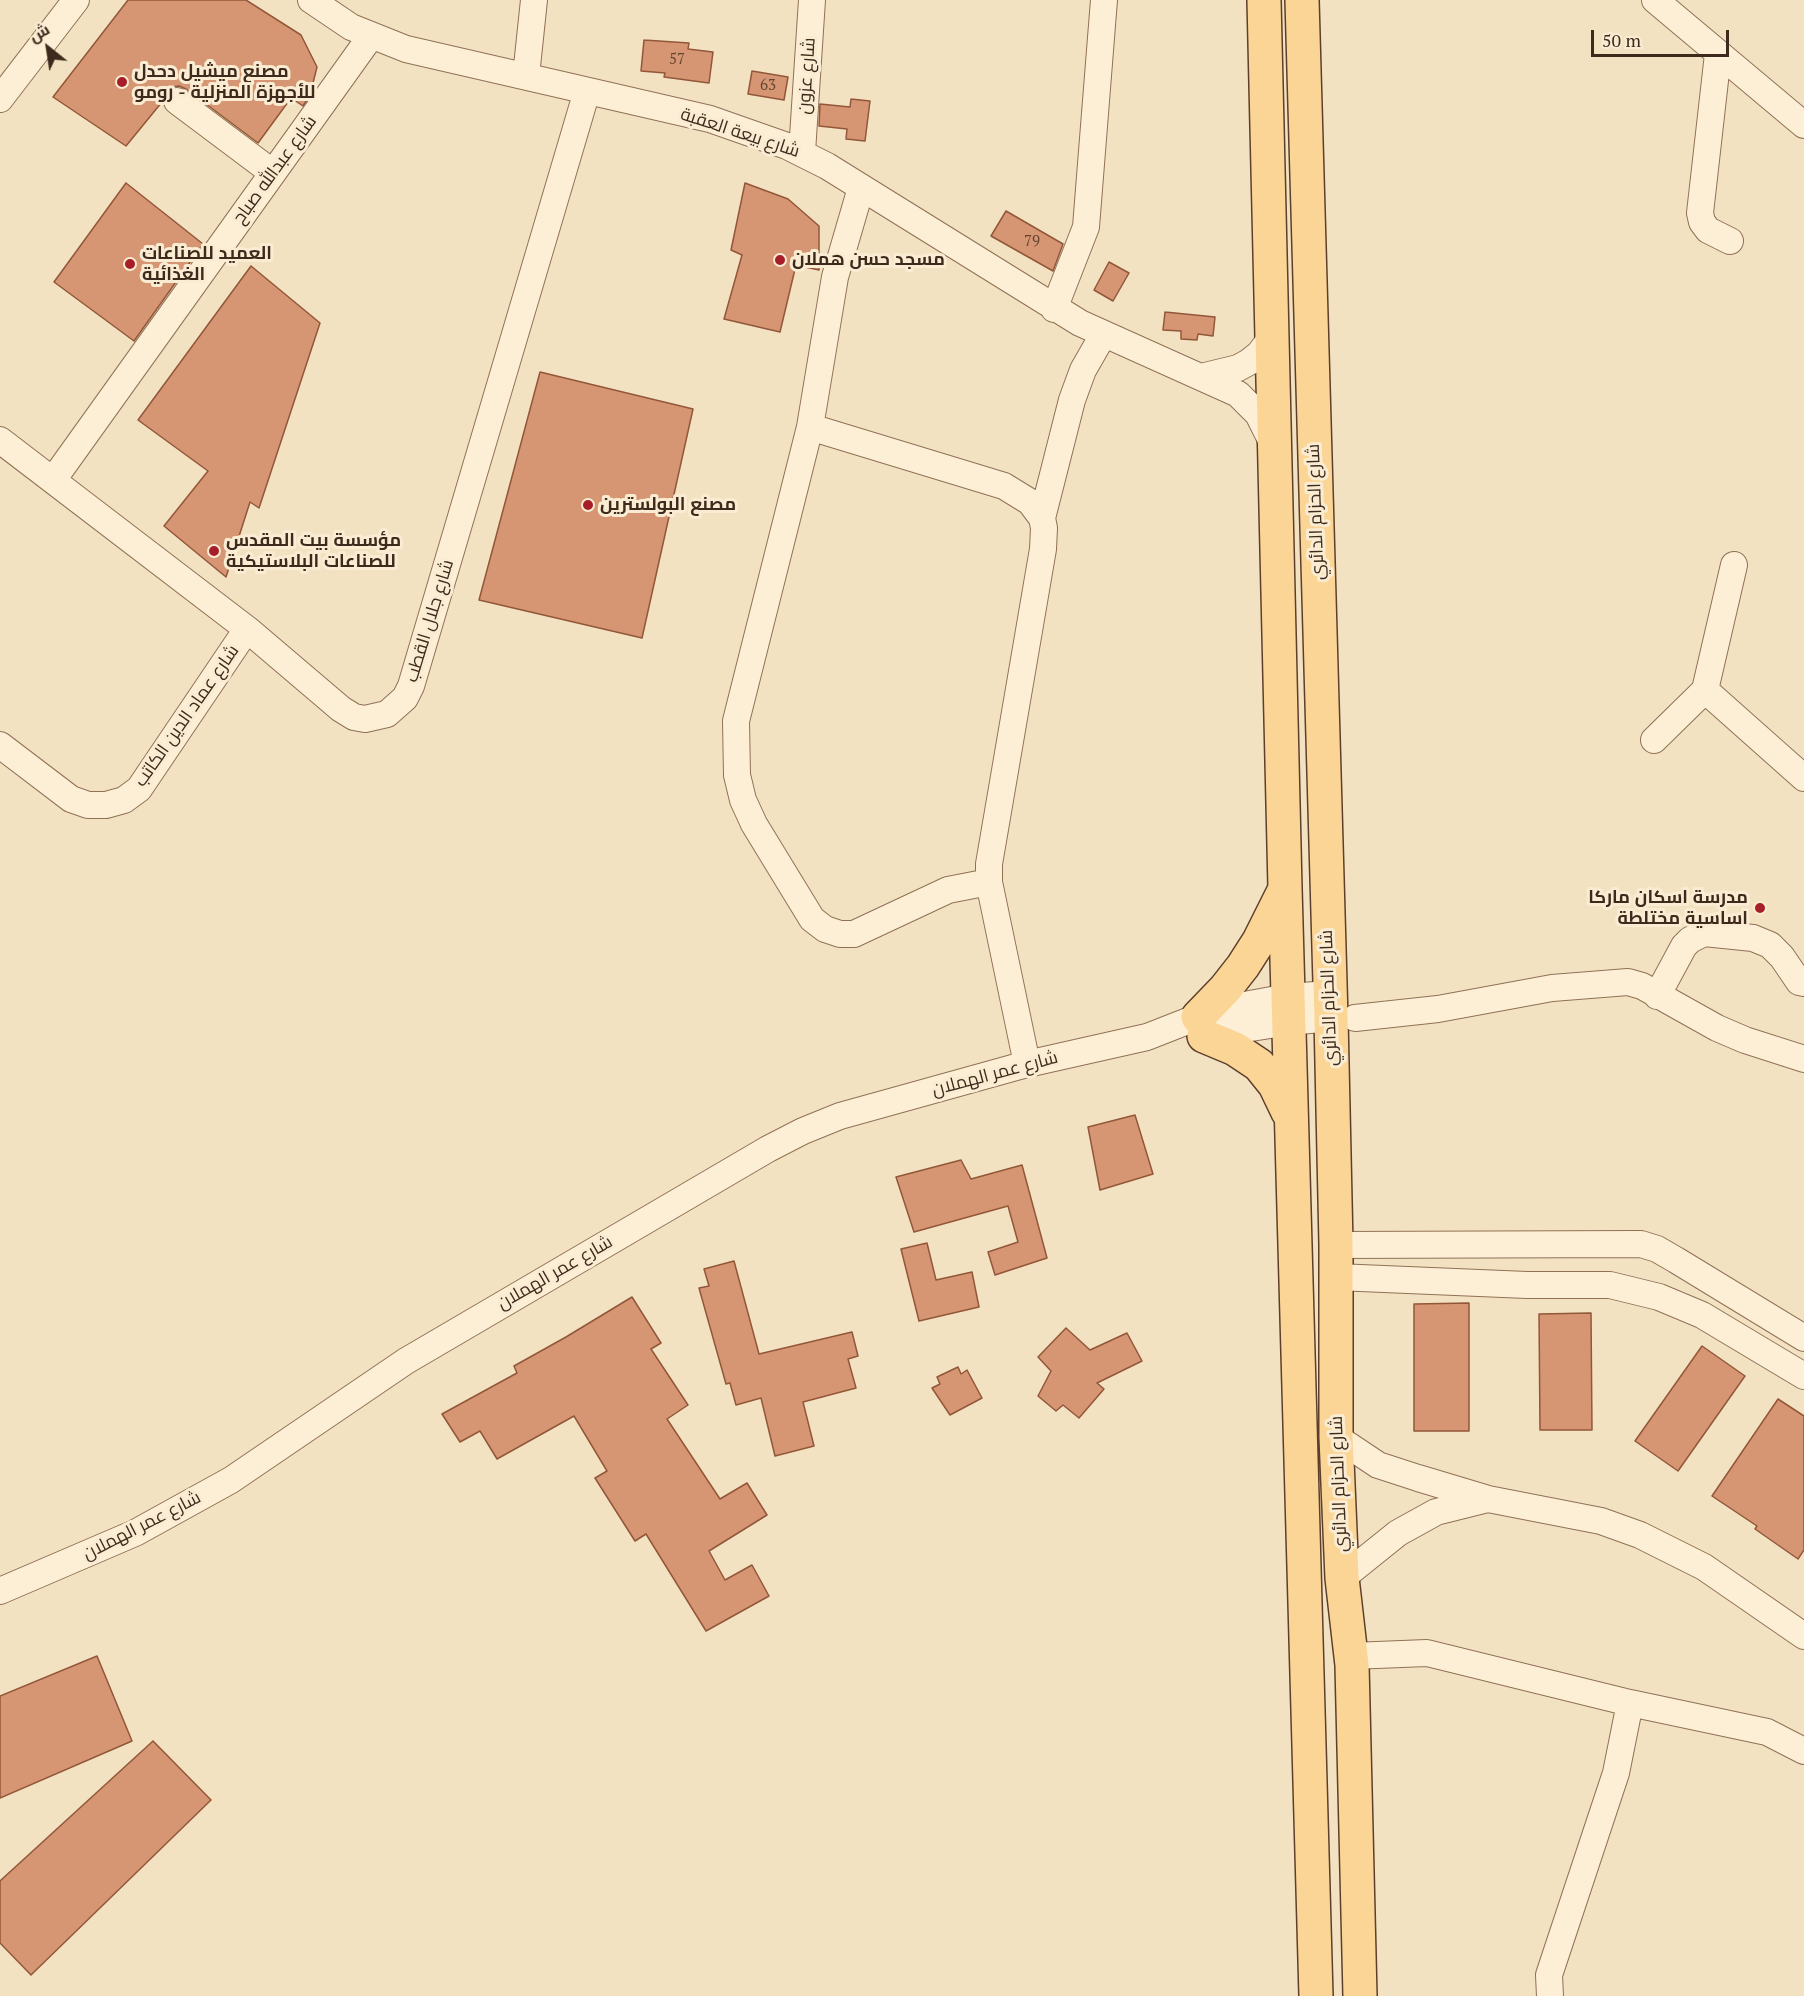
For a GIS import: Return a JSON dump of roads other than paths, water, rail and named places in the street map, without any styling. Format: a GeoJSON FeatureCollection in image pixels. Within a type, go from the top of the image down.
{"type":"FeatureCollection","features":[{"type":"Feature","properties":{"kind":"main road","name":"شارع الحزام الدائري"},"geometry":{"type":"LineString","coordinates":[[1264,0],[1285,888],[1316,1996]]}},
{"type":"Feature","properties":{"kind":"main road","name":"شارع الحزام الدائري"},"geometry":{"type":"LineString","coordinates":[[1302,0],[1338,1010],[1336,1437],[1342,1578],[1351,1656],[1360,1996]]}},
{"type":"Feature","properties":{"kind":"main road"},"geometry":{"type":"LineString","coordinates":[[1285,888],[1259,941],[1201,1027],[1259,1065],[1275,1084],[1291,1118]]}},
{"type":"Feature","properties":{"kind":"street"},"geometry":{"type":"LineString","coordinates":[[0,99],[76,0]]}},
{"type":"Feature","properties":{"kind":"street","name":"شارع بيعة العقبة"},"geometry":{"type":"LineString","coordinates":[[310,0],[371,36],[406,49],[710,119],[802,152],[1054,309],[1103,335],[1238,394],[1258,414],[1275,448]]}},
{"type":"Feature","properties":{"kind":"street"},"geometry":{"type":"LineString","coordinates":[[526,76],[534,0]]}},
{"type":"Feature","properties":{"kind":"street","name":"شارع عزون"},"geometry":{"type":"LineString","coordinates":[[802,152],[812,0]]}},
{"type":"Feature","properties":{"kind":"street"},"geometry":{"type":"LineString","coordinates":[[1054,309],[1086,227],[1104,0]]}},
{"type":"Feature","properties":{"kind":"street"},"geometry":{"type":"LineString","coordinates":[[1655,0],[1804,125]]}},
{"type":"Feature","properties":{"kind":"street","name":"شارع عبدالله صباح"},"geometry":{"type":"LineString","coordinates":[[53,480],[371,36]]}},
{"type":"Feature","properties":{"kind":"street"},"geometry":{"type":"LineString","coordinates":[[1718,54],[1700,213],[1702,222],[1708,230],[1730,241]]}},
{"type":"Feature","properties":{"kind":"street","name":"شارع جلال القطب"},"geometry":{"type":"LineString","coordinates":[[0,440],[247,629],[341,709],[354,717],[365,719],[387,714],[405,698],[414,675],[587,91]]}},
{"type":"Feature","properties":{"kind":"street"},"geometry":{"type":"LineString","coordinates":[[177,101],[273,173]]}},
{"type":"Feature","properties":{"kind":"street"},"geometry":{"type":"LineString","coordinates":[[861,188],[835,277],[810,427],[736,721],[737,775],[743,800],[754,824],[812,919],[825,929],[840,934],[854,934],[948,890],[988,882]]}},
{"type":"Feature","properties":{"kind":"street"},"geometry":{"type":"LineString","coordinates":[[1042,518],[1072,400],[1083,370],[1103,335]]}},
{"type":"Feature","properties":{"kind":"street"},"geometry":{"type":"LineString","coordinates":[[1201,377],[1238,368],[1249,362],[1259,354],[1272,337]]}},
{"type":"Feature","properties":{"kind":"street"},"geometry":{"type":"LineString","coordinates":[[810,427],[1004,486],[1030,502],[1042,518],[1043,549],[989,864],[988,882],[1027,1064]]}},
{"type":"Feature","properties":{"kind":"street"},"geometry":{"type":"LineString","coordinates":[[1654,740],[1705,690],[1734,565]]}},
{"type":"Feature","properties":{"kind":"street","name":"شارع عماد الدين الكاتب"},"geometry":{"type":"LineString","coordinates":[[0,745],[71,799],[88,805],[106,805],[124,800],[139,789],[247,629]]}},
{"type":"Feature","properties":{"kind":"street"},"geometry":{"type":"LineString","coordinates":[[1705,690],[1804,778]]}},
{"type":"Feature","properties":{"kind":"street"},"geometry":{"type":"LineString","coordinates":[[1658,996],[1684,946],[1704,933],[1753,938],[1770,945],[1782,957],[1799,982],[1804,983]]}},
{"type":"Feature","properties":{"kind":"street","name":"شارع عمر الهملان"},"geometry":{"type":"LineString","coordinates":[[0,1592],[135,1533],[231,1480],[406,1361],[777,1144],[840,1116],[1027,1064],[1201,1027],[1258,1001],[1289,1010],[1438,1010],[1552,988],[1628,982],[1642,986],[1717,1028],[1745,1040],[1804,1059]]}},
{"type":"Feature","properties":{"kind":"street"},"geometry":{"type":"LineString","coordinates":[[1336,1261],[1641,1244],[1657,1249],[1804,1338]]}},
{"type":"Feature","properties":{"kind":"street"},"geometry":{"type":"LineString","coordinates":[[1336,1261],[1527,1285],[1610,1286],[1659,1297],[1702,1316],[1804,1376]]}},
{"type":"Feature","properties":{"kind":"street"},"geometry":{"type":"LineString","coordinates":[[1336,1437],[1378,1465],[1488,1499],[1601,1521],[1640,1535],[1704,1567],[1804,1636]]}},
{"type":"Feature","properties":{"kind":"street"},"geometry":{"type":"LineString","coordinates":[[1342,1578],[1398,1533],[1436,1512],[1488,1499]]}},
{"type":"Feature","properties":{"kind":"street"},"geometry":{"type":"LineString","coordinates":[[1351,1656],[1427,1653],[1629,1703],[1767,1732],[1804,1751]]}},
{"type":"Feature","properties":{"kind":"street"},"geometry":{"type":"LineString","coordinates":[[1550,1996],[1549,1976],[1616,1773],[1629,1703]]}},
{"type":"Feature","properties":{"kind":"place","name":"مصنع ميشيل دحدل للأجهزة المنزلية - رومو"},"geometry":{"type":"Point","coordinates":[122,82]}},
{"type":"Feature","properties":{"kind":"place","name":"مسجد حسن هملان"},"geometry":{"type":"Point","coordinates":[780,260]}},
{"type":"Feature","properties":{"kind":"place","name":"العميد للصناعات الغذائية"},"geometry":{"type":"Point","coordinates":[130,264]}},
{"type":"Feature","properties":{"kind":"place","name":"مصنع البولسترين"},"geometry":{"type":"Point","coordinates":[588,505]}},
{"type":"Feature","properties":{"kind":"place","name":"مؤسسة بيت المقدس للصناعات البلاستيكية"},"geometry":{"type":"Point","coordinates":[214,551]}},
{"type":"Feature","properties":{"kind":"place","name":"مدرسة اسكان ماركا اساسية مختلطة"},"geometry":{"type":"Point","coordinates":[1760,908]}}]}
